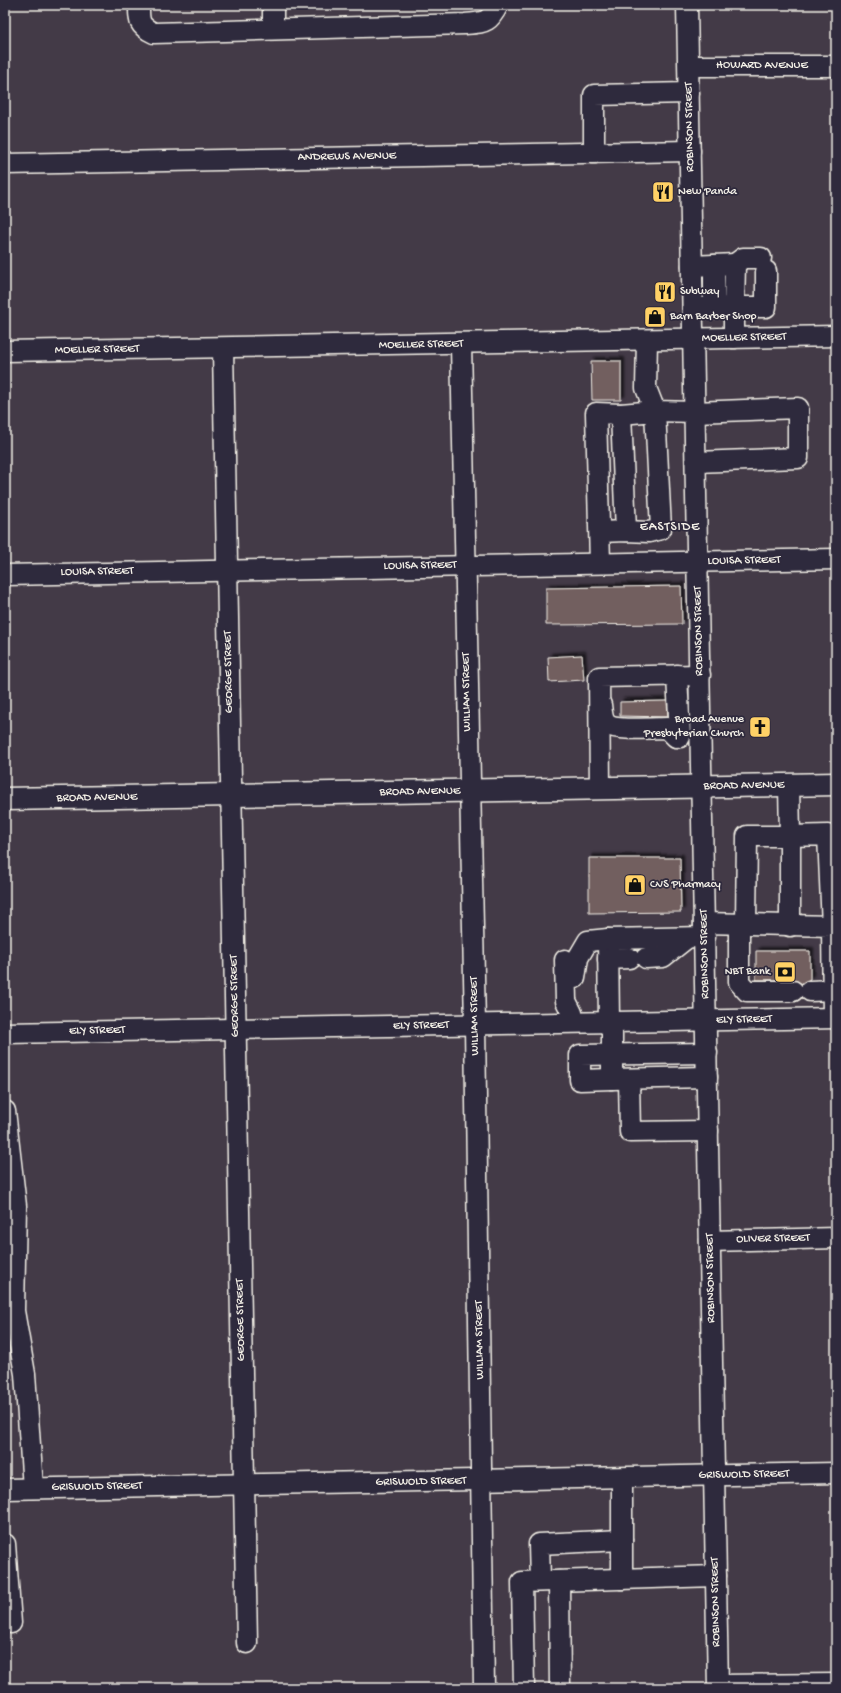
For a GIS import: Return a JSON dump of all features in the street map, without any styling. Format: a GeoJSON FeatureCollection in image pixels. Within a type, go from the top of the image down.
{"type":"FeatureCollection","features":[{"type":"Feature","properties":{"kind":"main road","name":"BROAD AVENUE"},"geometry":{"type":"LineString","coordinates":[[5,800],[836,784]]}},
{"type":"Feature","properties":{"kind":"street"},"geometry":{"type":"LineString","coordinates":[[139,5],[139,18],[142,25],[154,33],[465,24],[484,22],[491,18],[498,5]]}},
{"type":"Feature","properties":{"kind":"street"},"geometry":{"type":"LineString","coordinates":[[273,5],[273,29]]}},
{"type":"Feature","properties":{"kind":"street","name":"ROBINSON STREET"},"geometry":{"type":"LineString","coordinates":[[687,5],[702,786],[699,933],[707,1053],[718,1687]]}},
{"type":"Feature","properties":{"kind":"street","name":"HOWARD AVENUE"},"geometry":{"type":"LineString","coordinates":[[688,66],[836,66]]}},
{"type":"Feature","properties":{"kind":"street"},"geometry":{"type":"LineString","coordinates":[[594,153],[594,95],[689,93]]}},
{"type":"Feature","properties":{"kind":"street","name":"ANDREWS AVENUE"},"geometry":{"type":"LineString","coordinates":[[5,164],[690,151]]}},
{"type":"Feature","properties":{"kind":"street"},"geometry":{"type":"LineString","coordinates":[[692,266],[735,264],[743,258],[764,264],[766,307],[693,308]]}},
{"type":"Feature","properties":{"kind":"street"},"geometry":{"type":"LineString","coordinates":[[734,338],[735,264]]}},
{"type":"Feature","properties":{"kind":"street"},"geometry":{"type":"LineString","coordinates":[[714,265],[714,308]]}},
{"type":"Feature","properties":{"kind":"street","name":"MOELLER STREET"},"geometry":{"type":"LineString","coordinates":[[5,351],[461,344],[836,336]]}},
{"type":"Feature","properties":{"kind":"street"},"geometry":{"type":"LineString","coordinates":[[600,532],[649,532],[661,529],[655,411],[646,388],[647,340]]}},
{"type":"Feature","properties":{"kind":"street","name":"WILLIAM STREET"},"geometry":{"type":"LineString","coordinates":[[461,344],[464,565],[475,1025],[484,1688]]}},
{"type":"Feature","properties":{"kind":"street","name":"GEORGE STREET"},"geometry":{"type":"LineString","coordinates":[[222,348],[247,1643]]}},
{"type":"Feature","properties":{"kind":"street"},"geometry":{"type":"LineString","coordinates":[[600,563],[596,412],[621,414],[655,411],[695,412],[798,408],[798,458],[696,462]]}},
{"type":"Feature","properties":{"kind":"street"},"geometry":{"type":"LineString","coordinates":[[621,414],[626,531]]}},
{"type":"Feature","properties":{"kind":"street"},"geometry":{"type":"LineString","coordinates":[[649,532],[649,562]]}},
{"type":"Feature","properties":{"kind":"street","name":"LOUISA STREET"},"geometry":{"type":"LineString","coordinates":[[5,575],[227,569],[836,559]]}},
{"type":"Feature","properties":{"kind":"street"},"geometry":{"type":"LineString","coordinates":[[677,675],[678,737]]}},
{"type":"Feature","properties":{"kind":"street"},"geometry":{"type":"LineString","coordinates":[[600,788],[599,677],[700,675]]}},
{"type":"Feature","properties":{"kind":"street"},"geometry":{"type":"LineString","coordinates":[[599,691],[604,719],[609,726],[622,728],[667,728],[678,737]]}},
{"type":"Feature","properties":{"kind":"street"},"geometry":{"type":"LineString","coordinates":[[599,741],[701,736]]}},
{"type":"Feature","properties":{"kind":"street"},"geometry":{"type":"LineString","coordinates":[[789,785],[790,926]]}},
{"type":"Feature","properties":{"kind":"street"},"geometry":{"type":"LineString","coordinates":[[834,982],[802,991],[747,991],[739,982],[747,836],[832,835],[832,926],[834,982],[835,1018]]}},
{"type":"Feature","properties":{"kind":"street"},"geometry":{"type":"LineString","coordinates":[[573,1018],[566,1001],[565,959],[571,946],[588,941],[699,933],[742,924],[832,926]]}},
{"type":"Feature","properties":{"kind":"street"},"geometry":{"type":"LineString","coordinates":[[608,959],[663,958],[699,933]]}},
{"type":"Feature","properties":{"kind":"street"},"geometry":{"type":"LineString","coordinates":[[608,939],[609,1022],[612,1033],[612,1054],[620,1079],[630,1132],[708,1131]]}},
{"type":"Feature","properties":{"kind":"street"},"geometry":{"type":"LineString","coordinates":[[573,1018],[576,1000],[575,985],[578,958],[588,941]]}},
{"type":"Feature","properties":{"kind":"street","name":"ELY STREET"},"geometry":{"type":"LineString","coordinates":[[5,1033],[475,1025],[573,1018],[609,1022],[835,1018]]}},
{"type":"Feature","properties":{"kind":"street"},"geometry":{"type":"LineString","coordinates":[[707,1053],[580,1055],[580,1080],[707,1078]]}},
{"type":"Feature","properties":{"kind":"street"},"geometry":{"type":"LineString","coordinates":[[5,1111],[16,1206],[14,1311],[25,1374],[33,1488]]}},
{"type":"Feature","properties":{"kind":"street","name":"OLIVER STREET"},"geometry":{"type":"LineString","coordinates":[[710,1241],[836,1238]]}},
{"type":"Feature","properties":{"kind":"street","name":"GRISWOLD STREET"},"geometry":{"type":"LineString","coordinates":[[5,1489],[836,1473]]}},
{"type":"Feature","properties":{"kind":"street"},"geometry":{"type":"LineString","coordinates":[[622,1478],[622,1579]]}},
{"type":"Feature","properties":{"kind":"street"},"geometry":{"type":"LineString","coordinates":[[560,1688],[549,1581],[539,1544],[622,1540]]}},
{"type":"Feature","properties":{"kind":"street"},"geometry":{"type":"LineString","coordinates":[[5,1544],[11,1623]]}},
{"type":"Feature","properties":{"kind":"street"},"geometry":{"type":"LineString","coordinates":[[524,1688],[522,1582],[716,1576]]}},
{"type":"Feature","properties":{"kind":"street"},"geometry":{"type":"LineString","coordinates":[[718,1687],[836,1684]]}},
{"type":"Feature","properties":{"kind":"building"},"geometry":{"type":"Polygon","coordinates":[[[591,361],[621,361],[621,400],[592,400],[591,361]]]}},
{"type":"Feature","properties":{"kind":"building"},"geometry":{"type":"Polygon","coordinates":[[[681,586],[682,624],[546,625],[546,588],[681,586]]]}},
{"type":"Feature","properties":{"kind":"building"},"geometry":{"type":"Polygon","coordinates":[[[582,655],[584,680],[549,682],[548,657],[582,655]]]}},
{"type":"Feature","properties":{"kind":"building"},"geometry":{"type":"Polygon","coordinates":[[[667,701],[668,717],[620,716],[620,702],[667,701]]]}},
{"type":"Feature","properties":{"kind":"building","name":"CVS Pharmacy"},"geometry":{"type":"Polygon","coordinates":[[[589,858],[680,858],[681,912],[589,913],[589,858]]]}},
{"type":"Feature","properties":{"kind":"building"},"geometry":{"type":"Polygon","coordinates":[[[756,951],[810,951],[810,979],[802,984],[793,980],[756,980],[756,951]]]}},
{"type":"Feature","properties":{"kind":"place","name":"New Panda"},"geometry":{"type":"Point","coordinates":[663,192]}},
{"type":"Feature","properties":{"kind":"place","name":"Subway"},"geometry":{"type":"Point","coordinates":[665,292]}},
{"type":"Feature","properties":{"kind":"place","name":"Barn Barber Shop"},"geometry":{"type":"Point","coordinates":[655,317]}},
{"type":"Feature","properties":{"kind":"place","name":"Broad Avenue Presbyterian Church"},"geometry":{"type":"Point","coordinates":[760,727]}},
{"type":"Feature","properties":{"kind":"place","name":"CVS Pharmacy"},"geometry":{"type":"Point","coordinates":[635,885]}},
{"type":"Feature","properties":{"kind":"place","name":"NBT Bank"},"geometry":{"type":"Point","coordinates":[785,972]}},
{"type":"Feature","properties":{"kind":"district","name":"EASTSIDE"},"geometry":{"type":"Point","coordinates":[670,527]}}]}
